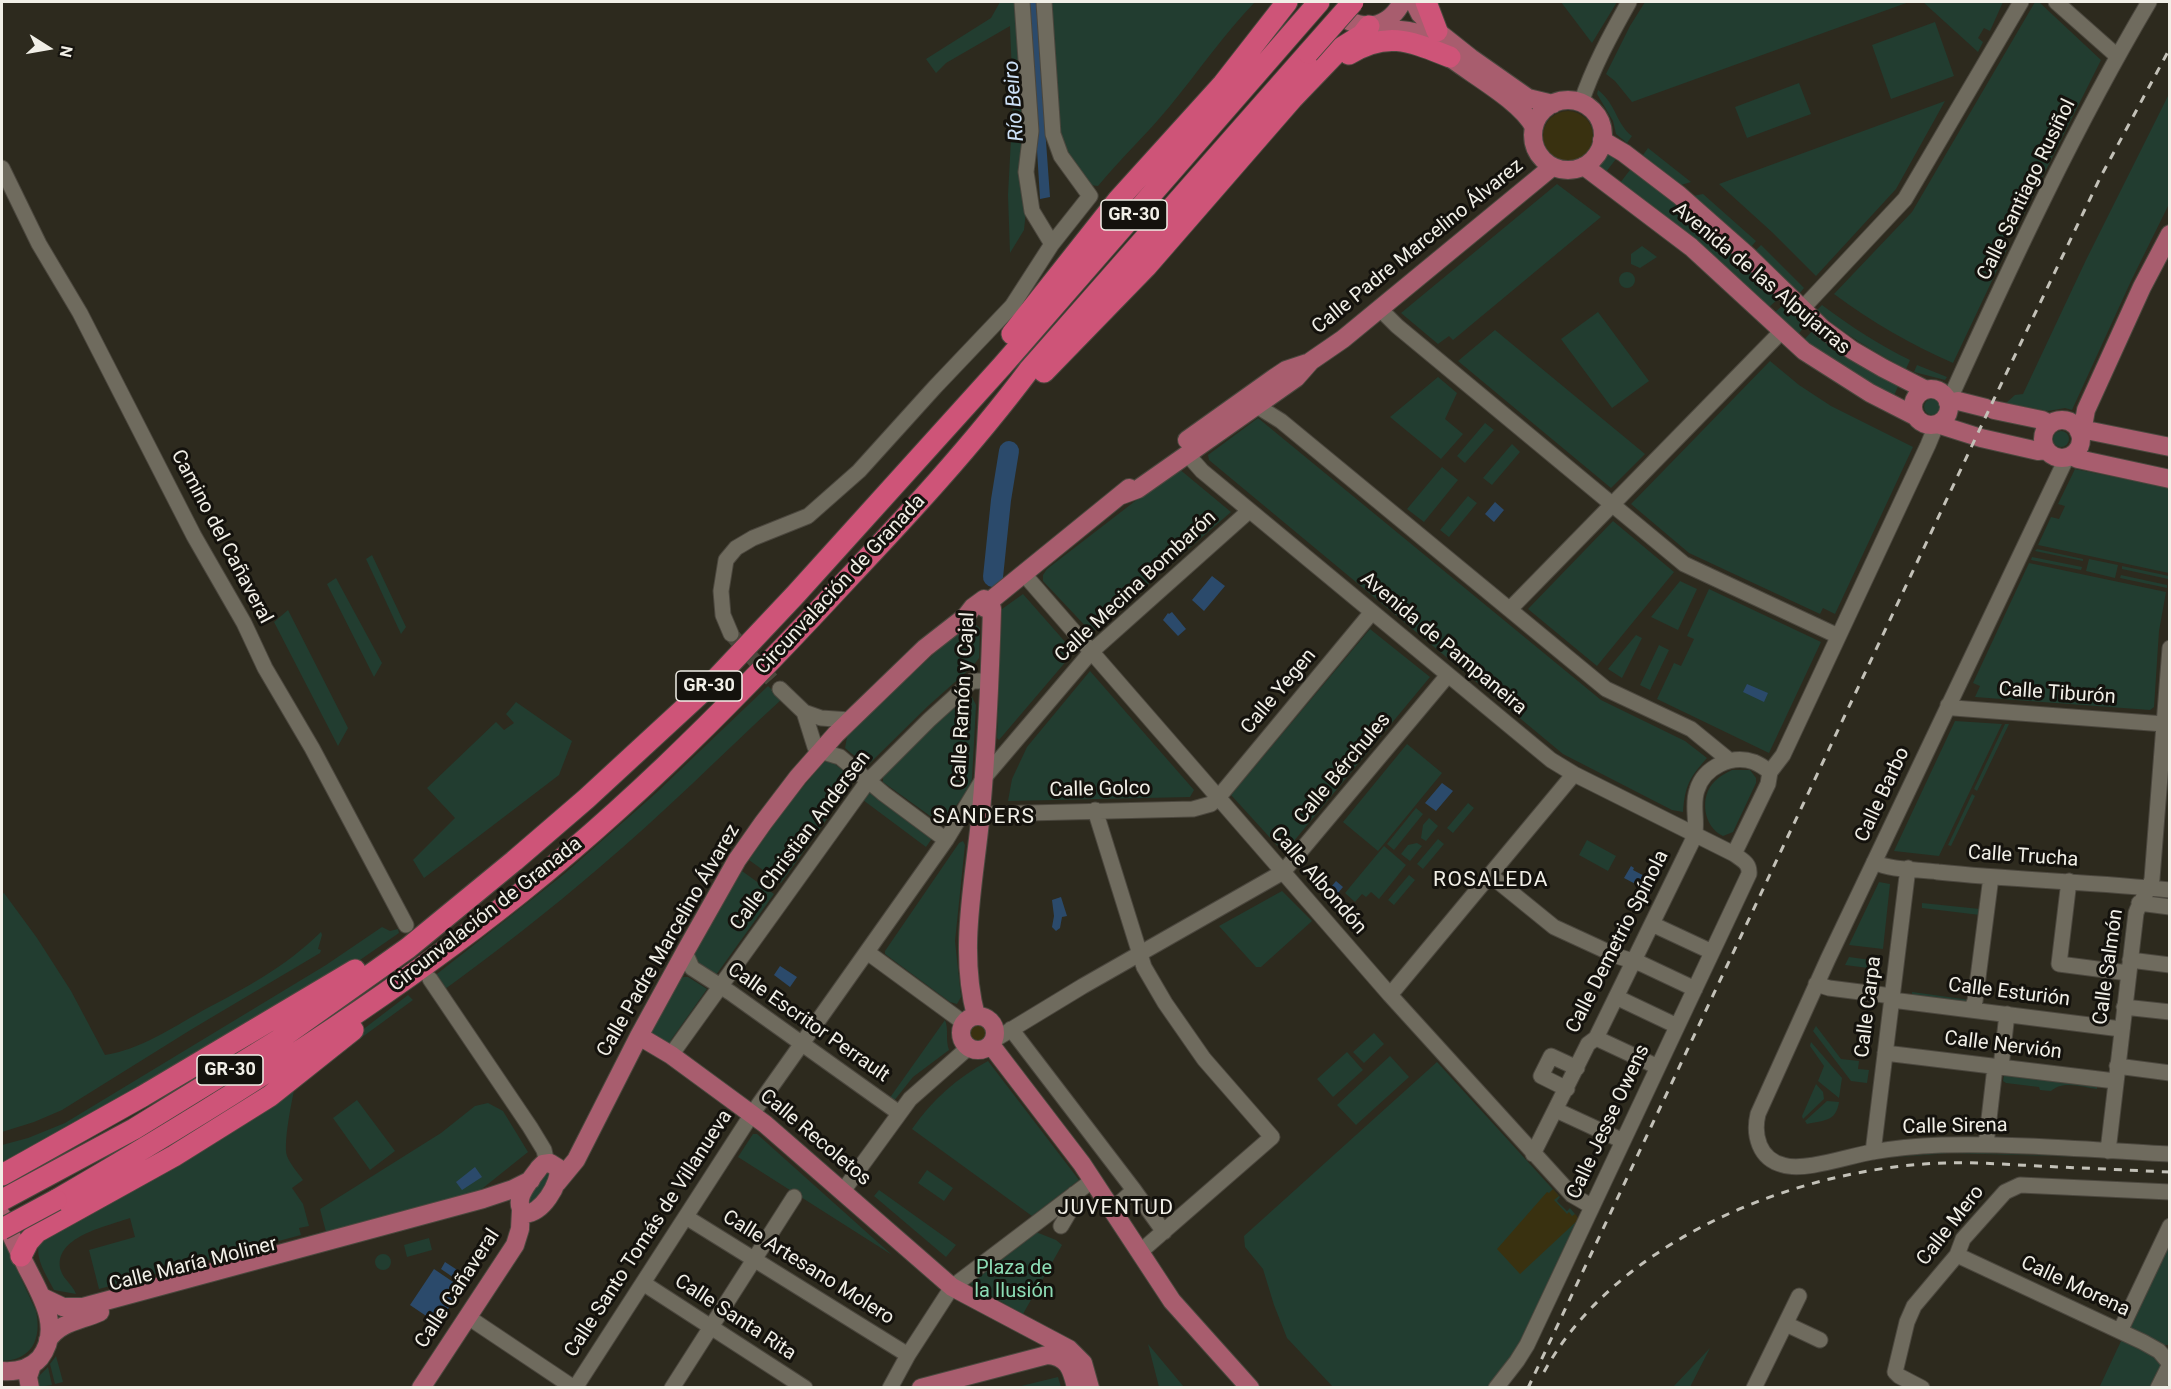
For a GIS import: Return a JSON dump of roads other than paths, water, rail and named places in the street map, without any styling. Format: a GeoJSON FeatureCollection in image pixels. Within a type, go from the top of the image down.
{"type":"FeatureCollection","features":[{"type":"Feature","properties":{"kind":"highway"},"geometry":{"type":"LineString","coordinates":[[978,392],[992,360],[1103,219],[1223,84],[1287,2]]}},
{"type":"Feature","properties":{"kind":"highway","name":"Circunvalación de Granada"},"geometry":{"type":"LineString","coordinates":[[2,1200],[134,1129],[277,1041],[408,948],[586,800],[714,681],[796,594],[978,392],[1319,2]]}},
{"type":"Feature","properties":{"kind":"highway"},"geometry":{"type":"LineString","coordinates":[[1426,2],[1437,31]]}},
{"type":"Feature","properties":{"kind":"highway"},"geometry":{"type":"LineString","coordinates":[[1009,396],[1039,376],[1138,275],[1304,86],[1341,48],[1362,35],[1362,18]]}},
{"type":"Feature","properties":{"kind":"highway","name":"Circunvalación de Granada"},"geometry":{"type":"LineString","coordinates":[[2,1229],[153,1144],[276,1068],[475,928],[602,823],[670,762],[758,676],[880,544],[1009,396],[1036,361],[1308,53],[1362,18]]}},
{"type":"Feature","properties":{"kind":"highway"},"geometry":{"type":"LineString","coordinates":[[1304,86],[1352,52],[1378,41],[1395,39],[1417,43],[1450,57]]}},
{"type":"Feature","properties":{"kind":"highway"},"geometry":{"type":"LineString","coordinates":[[2,1175],[163,1084],[375,958],[408,948]]}},
{"type":"Feature","properties":{"kind":"highway"},"geometry":{"type":"LineString","coordinates":[[21,1256],[28,1242],[37,1232],[174,1156],[270,1096],[365,1020],[389,990]]}},
{"type":"Feature","properties":{"kind":"main road"},"geometry":{"type":"LineString","coordinates":[[1362,18],[1397,11],[1402,2]]}},
{"type":"Feature","properties":{"kind":"main road"},"geometry":{"type":"LineString","coordinates":[[1414,2],[1420,14],[1437,31],[1528,98],[1553,104]]}},
{"type":"Feature","properties":{"kind":"main road"},"geometry":{"type":"LineString","coordinates":[[1362,18],[1385,28],[1411,31],[1426,37],[1517,107],[1529,117],[1534,127]]}},
{"type":"Feature","properties":{"kind":"main road"},"geometry":{"type":"LineString","coordinates":[[1569,100],[1581,103],[1598,117],[1602,128],[1599,151],[1584,166],[1565,170],[1552,167],[1537,152],[1533,141],[1534,127],[1540,114],[1553,104],[1569,100]]}},
{"type":"Feature","properties":{"kind":"main road","name":"Avenida de las Alpujarras"},"geometry":{"type":"LineString","coordinates":[[1602,140],[1624,153],[1679,195],[1747,255],[1822,328],[1852,350],[1926,390]]}},
{"type":"Feature","properties":{"kind":"main road","name":"Avenida de las Alpujarras"},"geometry":{"type":"LineString","coordinates":[[1584,166],[1690,247],[1781,332],[1836,373],[1915,416]]}},
{"type":"Feature","properties":{"kind":"main road","name":"Calle Padre Marcelino Álvarez"},"geometry":{"type":"LineString","coordinates":[[1122,495],[1138,489],[1296,378],[1311,362],[1380,309],[1552,167]]}},
{"type":"Feature","properties":{"kind":"main road"},"geometry":{"type":"LineString","coordinates":[[2059,458],[2078,448],[2078,424],[2169,234]]}},
{"type":"Feature","properties":{"kind":"main road","name":"Calle Padre Marcelino Álvarez"},"geometry":{"type":"LineString","coordinates":[[520,1209],[529,1214],[536,1212],[576,1160],[639,1036],[684,963],[737,860],[820,751],[925,648],[970,615],[973,608],[984,599],[990,601],[1122,495],[1146,470],[1214,419],[1286,370],[1311,362]]}},
{"type":"Feature","properties":{"kind":"main road"},"geometry":{"type":"LineString","coordinates":[[2050,424],[2042,420],[1958,401],[1948,401],[1938,391],[1926,390],[1914,400],[1915,416],[1922,423],[2059,458],[2078,459],[2169,479]]}},
{"type":"Feature","properties":{"kind":"main road"},"geometry":{"type":"LineString","coordinates":[[1187,453],[1191,444],[1206,433],[1214,419],[1230,414],[1245,404],[1264,401]]}},
{"type":"Feature","properties":{"kind":"main road"},"geometry":{"type":"LineString","coordinates":[[1935,425],[1948,413],[1948,401]]}},
{"type":"Feature","properties":{"kind":"main road"},"geometry":{"type":"LineString","coordinates":[[2059,458],[2043,439],[2050,424],[2062,420],[2078,424],[2086,430],[2169,447]]}},
{"type":"Feature","properties":{"kind":"main road","name":"Calle Ramón y Cajal"},"geometry":{"type":"LineString","coordinates":[[970,1020],[967,945],[974,818],[983,779],[990,681],[992,626],[990,601]]}},
{"type":"Feature","properties":{"kind":"main road"},"geometry":{"type":"LineString","coordinates":[[970,615],[992,626]]}},
{"type":"Feature","properties":{"kind":"main road"},"geometry":{"type":"LineString","coordinates":[[998,1035],[978,1051],[968,1048],[961,1036],[970,1020],[987,1018],[1172,1300],[1250,1388]]}},
{"type":"Feature","properties":{"kind":"main road","name":"Calle Recoletos"},"geometry":{"type":"LineString","coordinates":[[639,1036],[671,1055],[752,1114],[952,1287]]}},
{"type":"Feature","properties":{"kind":"main road"},"geometry":{"type":"LineString","coordinates":[[531,1180],[541,1166],[562,1162],[580,1149]]}},
{"type":"Feature","properties":{"kind":"main road"},"geometry":{"type":"LineString","coordinates":[[550,1163],[560,1172],[557,1183]]}},
{"type":"Feature","properties":{"kind":"main road","name":"Calle María Moliner"},"geometry":{"type":"LineString","coordinates":[[42,1297],[63,1307],[83,1307],[483,1199],[531,1180]]}},
{"type":"Feature","properties":{"kind":"main road","name":"Calle Cañaveral"},"geometry":{"type":"LineString","coordinates":[[421,1388],[515,1245],[520,1228],[520,1196],[531,1180]]}},
{"type":"Feature","properties":{"kind":"main road","name":"Calle María Moliner"},"geometry":{"type":"LineString","coordinates":[[483,1199],[520,1209]]}},
{"type":"Feature","properties":{"kind":"main road"},"geometry":{"type":"LineString","coordinates":[[2,1216],[42,1297],[50,1323],[48,1340],[42,1355],[32,1365],[8,1376]]}},
{"type":"Feature","properties":{"kind":"main road","name":"Calle María Moliner"},"geometry":{"type":"LineString","coordinates":[[48,1340],[60,1326],[90,1318],[99,1312],[279,1264],[282,1266],[324,1255],[351,1236]]}},
{"type":"Feature","properties":{"kind":"main road"},"geometry":{"type":"LineString","coordinates":[[952,1287],[1033,1330],[1062,1352],[1083,1363],[1089,1388]]}},
{"type":"Feature","properties":{"kind":"main road"},"geometry":{"type":"LineString","coordinates":[[1029,1360],[1035,1343],[1033,1330]]}},
{"type":"Feature","properties":{"kind":"main road"},"geometry":{"type":"LineString","coordinates":[[921,1388],[1062,1352]]}},
{"type":"Feature","properties":{"kind":"main road"},"geometry":{"type":"LineString","coordinates":[[1062,1352],[1070,1366],[1076,1388]]}},
{"type":"Feature","properties":{"kind":"main road"},"geometry":{"type":"LineString","coordinates":[[30,1388],[29,1374],[32,1365]]}},
{"type":"Feature","properties":{"kind":"street"},"geometry":{"type":"LineString","coordinates":[[1022,2],[1031,131],[1026,172],[1032,211],[1052,244]]}},
{"type":"Feature","properties":{"kind":"street"},"geometry":{"type":"LineString","coordinates":[[731,634],[723,615],[721,591],[726,560],[736,548],[753,538],[808,516],[859,471],[934,387],[1012,306],[1052,244],[1090,196],[1061,156],[1053,134],[1044,2]]}},
{"type":"Feature","properties":{"kind":"street"},"geometry":{"type":"LineString","coordinates":[[1581,103],[1607,41],[1629,2]]}},
{"type":"Feature","properties":{"kind":"street"},"geometry":{"type":"LineString","coordinates":[[1801,310],[1905,199],[2021,2]]}},
{"type":"Feature","properties":{"kind":"street"},"geometry":{"type":"LineString","coordinates":[[2056,2],[2117,56]]}},
{"type":"Feature","properties":{"kind":"street","name":"Calle Santiago Rusiñol"},"geometry":{"type":"LineString","coordinates":[[1948,401],[2061,164],[2117,56],[2149,2]]}},
{"type":"Feature","properties":{"kind":"street","name":"Camino del Cañaveral"},"geometry":{"type":"LineString","coordinates":[[2,168],[39,244],[80,313],[194,536],[244,623],[265,668],[312,748],[406,925]]}},
{"type":"Feature","properties":{"kind":"street"},"geometry":{"type":"LineString","coordinates":[[1380,309],[1397,326],[1684,564],[1838,636]]}},
{"type":"Feature","properties":{"kind":"street"},"geometry":{"type":"LineString","coordinates":[[1510,609],[1781,332]]}},
{"type":"Feature","properties":{"kind":"street"},"geometry":{"type":"LineString","coordinates":[[1264,401],[1274,415],[1606,689],[1691,729],[1729,760]]}},
{"type":"Feature","properties":{"kind":"street"},"geometry":{"type":"LineString","coordinates":[[1734,854],[1768,784],[1770,772],[1783,755],[1928,445],[1935,425]]}},
{"type":"Feature","properties":{"kind":"street","name":"Avenida de Pampaneira"},"geometry":{"type":"LineString","coordinates":[[1187,453],[1202,471],[1249,511],[1551,760],[1574,774],[1734,854],[1750,868]]}},
{"type":"Feature","properties":{"kind":"street","name":"Calle Barbo"},"geometry":{"type":"LineString","coordinates":[[1756,1139],[1755,1125],[1758,1114],[1816,984],[1948,705],[2059,458]]}},
{"type":"Feature","properties":{"kind":"street","name":"Calle Mecina Bombarón"},"geometry":{"type":"LineString","coordinates":[[983,779],[1091,652],[1249,511]]}},
{"type":"Feature","properties":{"kind":"street","name":"Calle Albondón"},"geometry":{"type":"LineString","coordinates":[[1023,573],[1390,995],[1572,1195],[1591,1206]]}},
{"type":"Feature","properties":{"kind":"street","name":"Calle Yegen"},"geometry":{"type":"LineString","coordinates":[[1217,798],[1372,612]]}},
{"type":"Feature","properties":{"kind":"street","name":"Calle Salmón"},"geometry":{"type":"LineString","coordinates":[[2108,1151],[2136,913],[2139,903],[2150,888],[2152,879],[2165,778],[2169,648]]}},
{"type":"Feature","properties":{"kind":"street","name":"Calle Bérchules"},"geometry":{"type":"LineString","coordinates":[[998,1035],[1283,872],[1448,675]]}},
{"type":"Feature","properties":{"kind":"street","name":"Calle Christian Andersen"},"geometry":{"type":"LineString","coordinates":[[671,1055],[868,781],[972,681],[990,681]]}},
{"type":"Feature","properties":{"kind":"street"},"geometry":{"type":"LineString","coordinates":[[780,689],[804,712],[821,718],[850,720]]}},
{"type":"Feature","properties":{"kind":"street","name":"Calle Tiburón"},"geometry":{"type":"LineString","coordinates":[[1948,705],[1954,708],[2166,726]]}},
{"type":"Feature","properties":{"kind":"street"},"geometry":{"type":"LineString","coordinates":[[804,712],[815,747],[820,751],[840,757],[946,840],[962,830],[974,818]]}},
{"type":"Feature","properties":{"kind":"street"},"geometry":{"type":"LineString","coordinates":[[836,734],[840,757]]}},
{"type":"Feature","properties":{"kind":"street"},"geometry":{"type":"LineString","coordinates":[[1695,834],[1694,804],[1697,788],[1704,776],[1729,760],[1741,759],[1755,762],[1770,772]]}},
{"type":"Feature","properties":{"kind":"street"},"geometry":{"type":"LineString","coordinates":[[1390,995],[1574,774]]}},
{"type":"Feature","properties":{"kind":"street","name":"Calle Golco"},"geometry":{"type":"LineString","coordinates":[[974,818],[1095,810],[1193,809],[1211,804],[1217,798]]}},
{"type":"Feature","properties":{"kind":"street"},"geometry":{"type":"LineString","coordinates":[[1095,810],[1144,967],[1185,1033],[1236,1098],[1272,1137],[1140,1252]]}},
{"type":"Feature","properties":{"kind":"street","name":"Calle Santo Tomás de Villanueva"},"geometry":{"type":"LineString","coordinates":[[574,1388],[752,1114],[946,840],[974,818]]}},
{"type":"Feature","properties":{"kind":"street","name":"Calle Demetrio Spínola"},"geometry":{"type":"LineString","coordinates":[[1533,1154],[1588,1044],[1596,1038],[1695,834]]}},
{"type":"Feature","properties":{"kind":"street","name":"Calle Trucha"},"geometry":{"type":"LineString","coordinates":[[1875,862],[1991,877],[2169,890]]}},
{"type":"Feature","properties":{"kind":"street","name":"Calle Jesse Owens"},"geometry":{"type":"LineString","coordinates":[[1496,1388],[1527,1345],[1750,868]]}},
{"type":"Feature","properties":{"kind":"street","name":"Calle Carpa"},"geometry":{"type":"LineString","coordinates":[[1873,1152],[1908,868]]}},
{"type":"Feature","properties":{"kind":"street"},"geometry":{"type":"LineString","coordinates":[[1490,875],[1554,927],[1617,956],[1634,960],[1695,989]]}},
{"type":"Feature","properties":{"kind":"street"},"geometry":{"type":"LineString","coordinates":[[1971,1010],[1975,1001],[1991,877]]}},
{"type":"Feature","properties":{"kind":"street"},"geometry":{"type":"LineString","coordinates":[[2068,881],[2059,964],[2129,966],[2169,964]]}},
{"type":"Feature","properties":{"kind":"street"},"geometry":{"type":"LineString","coordinates":[[2139,903],[2169,907]]}},
{"type":"Feature","properties":{"kind":"street"},"geometry":{"type":"LineString","coordinates":[[1652,924],[1712,952]]}},
{"type":"Feature","properties":{"kind":"street"},"geometry":{"type":"LineString","coordinates":[[867,952],[970,1020]]}},
{"type":"Feature","properties":{"kind":"street","name":"Calle Escritor Perrault"},"geometry":{"type":"LineString","coordinates":[[684,963],[899,1113]]}},
{"type":"Feature","properties":{"kind":"street"},"geometry":{"type":"LineString","coordinates":[[430,980],[531,1127],[550,1163]]}},
{"type":"Feature","properties":{"kind":"street","name":"Calle Esturión"},"geometry":{"type":"LineString","coordinates":[[1816,984],[1971,1010],[2121,1029]]}},
{"type":"Feature","properties":{"kind":"street"},"geometry":{"type":"LineString","coordinates":[[1616,997],[1677,1026]]}},
{"type":"Feature","properties":{"kind":"street"},"geometry":{"type":"LineString","coordinates":[[2124,1006],[2169,1012]]}},
{"type":"Feature","properties":{"kind":"street"},"geometry":{"type":"LineString","coordinates":[[1986,1145],[2007,1014]]}},
{"type":"Feature","properties":{"kind":"street"},"geometry":{"type":"LineString","coordinates":[[998,1035],[1134,1190],[1164,1232]]}},
{"type":"Feature","properties":{"kind":"street"},"geometry":{"type":"LineString","coordinates":[[1596,1038],[1658,1067]]}},
{"type":"Feature","properties":{"kind":"street"},"geometry":{"type":"LineString","coordinates":[[843,1191],[899,1113],[931,1079],[968,1048]]}},
{"type":"Feature","properties":{"kind":"street","name":"Calle Nervión"},"geometry":{"type":"LineString","coordinates":[[1885,1053],[1998,1067],[2116,1074],[2169,1073]]}},
{"type":"Feature","properties":{"kind":"street"},"geometry":{"type":"LineString","coordinates":[[1567,1089],[1541,1076],[1551,1056],[1577,1068]]}},
{"type":"Feature","properties":{"kind":"street"},"geometry":{"type":"LineString","coordinates":[[1556,1110],[1623,1142]]}},
{"type":"Feature","properties":{"kind":"street","name":"Calle Sirena"},"geometry":{"type":"LineString","coordinates":[[1756,1139],[1773,1162],[1784,1166],[1802,1166],[1873,1152],[1940,1145],[1986,1145],[2169,1154]]}},
{"type":"Feature","properties":{"kind":"street"},"geometry":{"type":"LineString","coordinates":[[890,1388],[908,1355],[952,1287],[1093,1180]]}},
{"type":"Feature","properties":{"kind":"street","name":"Calle Mero"},"geometry":{"type":"LineString","coordinates":[[1922,1388],[1894,1372],[1907,1322],[1914,1306],[1957,1255],[1963,1239],[2005,1192],[2020,1185],[2169,1192]]}},
{"type":"Feature","properties":{"kind":"street"},"geometry":{"type":"LineString","coordinates":[[1113,1209],[1134,1190]]}},
{"type":"Feature","properties":{"kind":"street"},"geometry":{"type":"LineString","coordinates":[[672,1388],[794,1197]]}},
{"type":"Feature","properties":{"kind":"street","name":"Calle Artesano Molero"},"geometry":{"type":"LineString","coordinates":[[686,1217],[908,1355]]}},
{"type":"Feature","properties":{"kind":"street"},"geometry":{"type":"LineString","coordinates":[[2120,1331],[2169,1226]]}},
{"type":"Feature","properties":{"kind":"street","name":"Calle Morena"},"geometry":{"type":"LineString","coordinates":[[1957,1255],[2159,1351],[2169,1364]]}},
{"type":"Feature","properties":{"kind":"street","name":"Calle Santa Rita"},"geometry":{"type":"LineString","coordinates":[[643,1283],[806,1388]]}},
{"type":"Feature","properties":{"kind":"street"},"geometry":{"type":"LineString","coordinates":[[1754,1388],[1799,1296]]}},
{"type":"Feature","properties":{"kind":"street"},"geometry":{"type":"LineString","coordinates":[[468,1317],[574,1388]]}},
{"type":"Feature","properties":{"kind":"street"},"geometry":{"type":"LineString","coordinates":[[1786,1324],[1820,1340]]}},
{"type":"Feature","properties":{"kind":"street"},"geometry":{"type":"LineString","coordinates":[[2158,1388],[2169,1364]]}},
{"type":"Feature","properties":{"kind":"water"},"geometry":{"type":"Polygon","coordinates":[[[1028,2],[1036,2],[1050,197],[1040,199],[1028,2]]]}},
{"type":"Feature","properties":{"kind":"water"},"geometry":{"type":"Polygon","coordinates":[[[1495,502],[1504,510],[1494,522],[1485,514],[1495,502]]]}},
{"type":"Feature","properties":{"kind":"water"},"geometry":{"type":"Polygon","coordinates":[[[1212,576],[1225,586],[1204,611],[1192,600],[1212,576]]]}},
{"type":"Feature","properties":{"kind":"water"},"geometry":{"type":"Polygon","coordinates":[[[1172,612],[1186,629],[1178,636],[1163,620],[1168,613],[1172,612]]]}},
{"type":"Feature","properties":{"kind":"water"},"geometry":{"type":"Polygon","coordinates":[[[1747,684],[1768,693],[1764,702],[1743,692],[1747,684]]]}},
{"type":"Feature","properties":{"kind":"water"},"geometry":{"type":"Polygon","coordinates":[[[1442,783],[1453,791],[1436,811],[1425,803],[1442,783]]]}},
{"type":"Feature","properties":{"kind":"water"},"geometry":{"type":"Polygon","coordinates":[[[1631,866],[1633,870],[1652,880],[1647,890],[1624,878],[1631,866]]]}},
{"type":"Feature","properties":{"kind":"water"},"geometry":{"type":"Polygon","coordinates":[[[1336,881],[1343,887],[1333,899],[1326,893],[1336,881]]]}},
{"type":"Feature","properties":{"kind":"water"},"geometry":{"type":"Polygon","coordinates":[[[1061,897],[1067,916],[1062,917],[1060,928],[1056,931],[1052,927],[1054,916],[1052,900],[1061,897]]]}},
{"type":"Feature","properties":{"kind":"water"},"geometry":{"type":"Polygon","coordinates":[[[780,966],[797,977],[790,987],[774,975],[780,966]]]}},
{"type":"Feature","properties":{"kind":"water"},"geometry":{"type":"Polygon","coordinates":[[[475,1167],[482,1177],[462,1190],[456,1182],[475,1167]]]}},
{"type":"Feature","properties":{"kind":"water"},"geometry":{"type":"Polygon","coordinates":[[[445,1262],[465,1275],[460,1282],[441,1269],[445,1262]]]}},
{"type":"Feature","properties":{"kind":"water"},"geometry":{"type":"Polygon","coordinates":[[[434,1269],[462,1288],[438,1324],[410,1305],[434,1269]]]}},
{"type":"Feature","properties":{"kind":"waterway","name":"Río Beiro"},"geometry":{"type":"LineString","coordinates":[[993,577],[1009,451]]}},
{"type":"Feature","properties":{"kind":"tunnel"},"geometry":{"type":"LineString","coordinates":[[731,634],[780,689]]}},
{"type":"Feature","properties":{"kind":"railway"},"geometry":{"type":"LineString","coordinates":[[1528,1388],[1994,399],[2100,178],[2170,48]]}},
{"type":"Feature","properties":{"kind":"railway"},"geometry":{"type":"LineString","coordinates":[[1544,1372],[1575,1327],[1613,1287],[1658,1253],[1708,1224],[1761,1200],[1815,1183],[1870,1171],[1938,1163],[2170,1172]]}},
{"type":"Feature","properties":{"kind":"district","name":"SANDERS"},"geometry":{"type":"Point","coordinates":[984,818]}},
{"type":"Feature","properties":{"kind":"district","name":"ROSALEDA"},"geometry":{"type":"Point","coordinates":[1491,881]}},
{"type":"Feature","properties":{"kind":"district","name":"JUVENTUD"},"geometry":{"type":"Point","coordinates":[1116,1209]}},
{"type":"Feature","properties":{"kind":"park label","name":"Plaza de la Ilusión"},"geometry":{"type":"Point","coordinates":[1014,1280]}}]}
